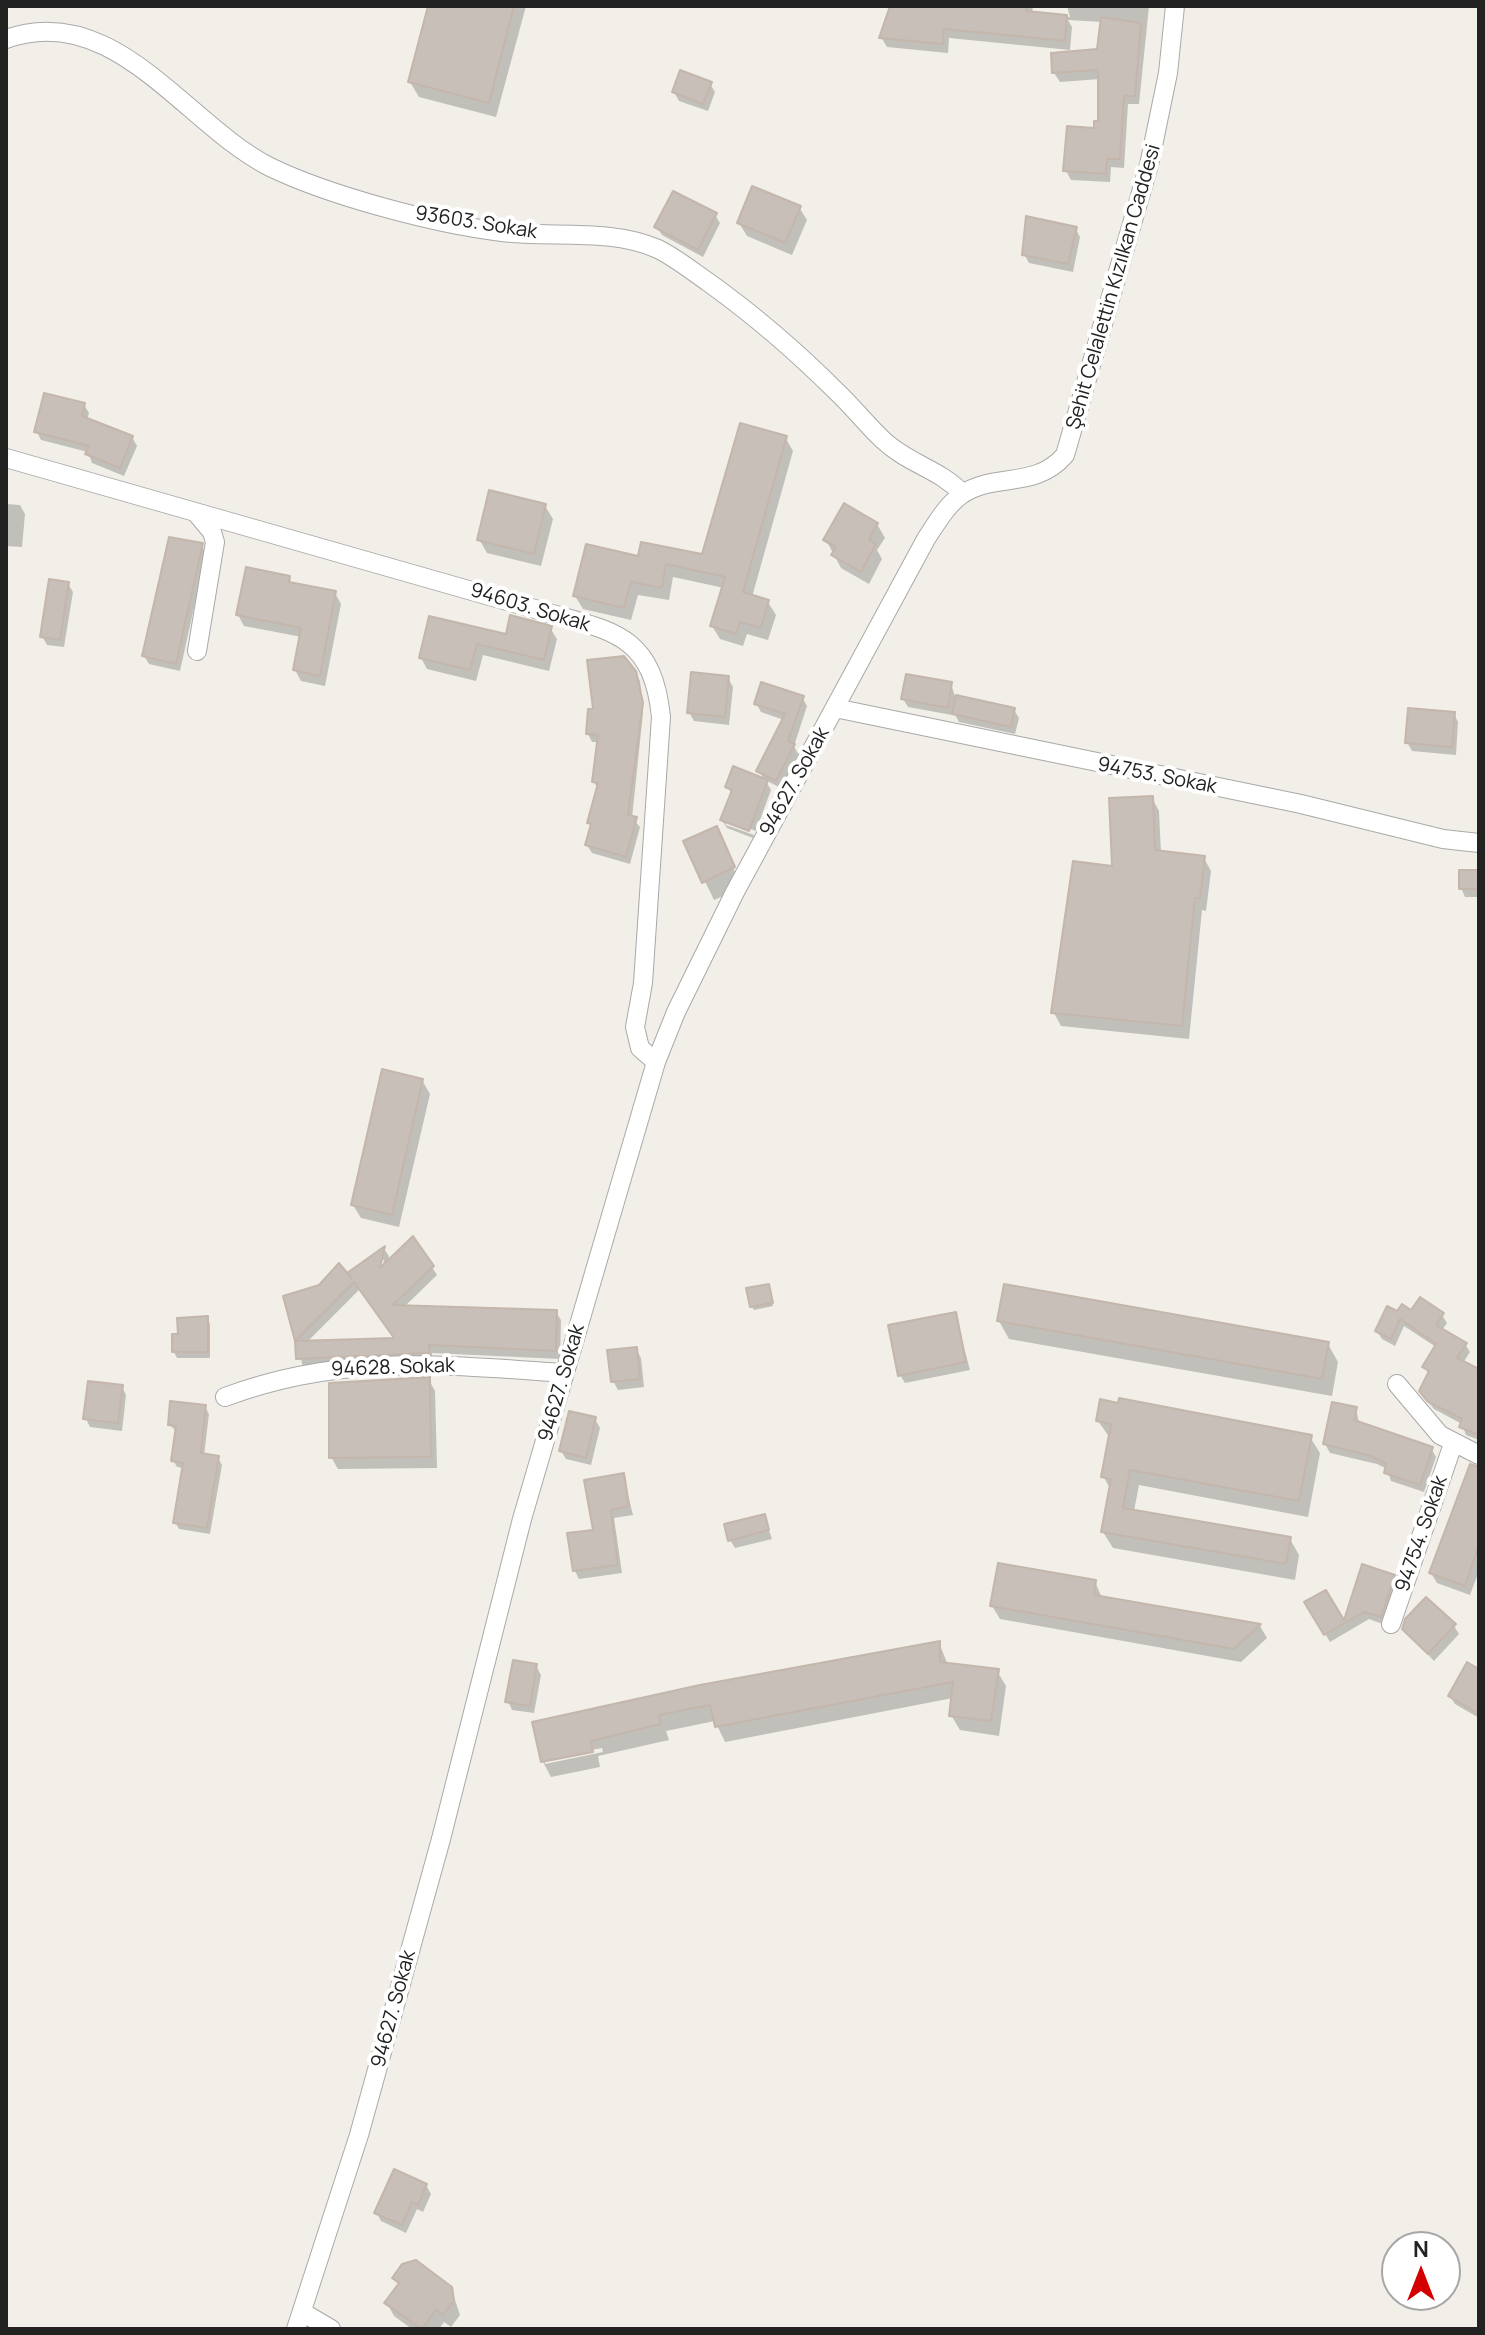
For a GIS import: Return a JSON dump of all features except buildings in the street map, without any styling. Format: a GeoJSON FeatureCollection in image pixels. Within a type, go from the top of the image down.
{"type":"FeatureCollection","features":[{"type":"Feature","properties":{"kind":"street","name":"Şehit Celalettin Kızılkan Caddesi"},"geometry":{"type":"LineString","coordinates":[[962,493],[1035,476],[1054,468],[1065,455],[1149,165],[1168,73],[1175,6]]}},
{"type":"Feature","properties":{"kind":"street","name":"93603. Sokak"},"geometry":{"type":"LineString","coordinates":[[6,39],[34,27],[54,26],[100,32],[119,43],[242,148],[267,165],[297,179],[464,225],[503,232],[613,238],[659,250],[745,308],[837,392],[884,441],[913,462],[949,480],[962,493]]}},
{"type":"Feature","properties":{"kind":"street","name":"94603. Sokak"},"geometry":{"type":"LineString","coordinates":[[6,458],[573,620],[626,641],[647,659],[658,693],[661,717],[643,983],[635,1027],[640,1048],[656,1062]]}},
{"type":"Feature","properties":{"kind":"street","name":"94627. Sokak"},"geometry":{"type":"LineString","coordinates":[[299,2320],[364,2120],[441,1839],[522,1519],[656,1062],[676,1012],[735,892],[926,539],[962,493]]}},
{"type":"Feature","properties":{"kind":"street"},"geometry":{"type":"LineString","coordinates":[[197,514],[212,532],[215,542],[197,651]]}},
{"type":"Feature","properties":{"kind":"street","name":"94753. Sokak"},"geometry":{"type":"LineString","coordinates":[[835,708],[1301,804],[1443,839],[1479,843]]}},
{"type":"Feature","properties":{"kind":"street","name":"94628. Sokak"},"geometry":{"type":"LineString","coordinates":[[225,1397],[296,1374],[354,1367],[454,1365],[565,1373]]}},
{"type":"Feature","properties":{"kind":"street"},"geometry":{"type":"LineString","coordinates":[[1397,1384],[1426,1420],[1453,1444],[1479,1455]]}},
{"type":"Feature","properties":{"kind":"street","name":"94754. Sokak"},"geometry":{"type":"LineString","coordinates":[[1391,1624],[1453,1444]]}},
{"type":"Feature","properties":{"kind":"street"},"geometry":{"type":"LineString","coordinates":[[299,2320],[331,2329]]}}]}
